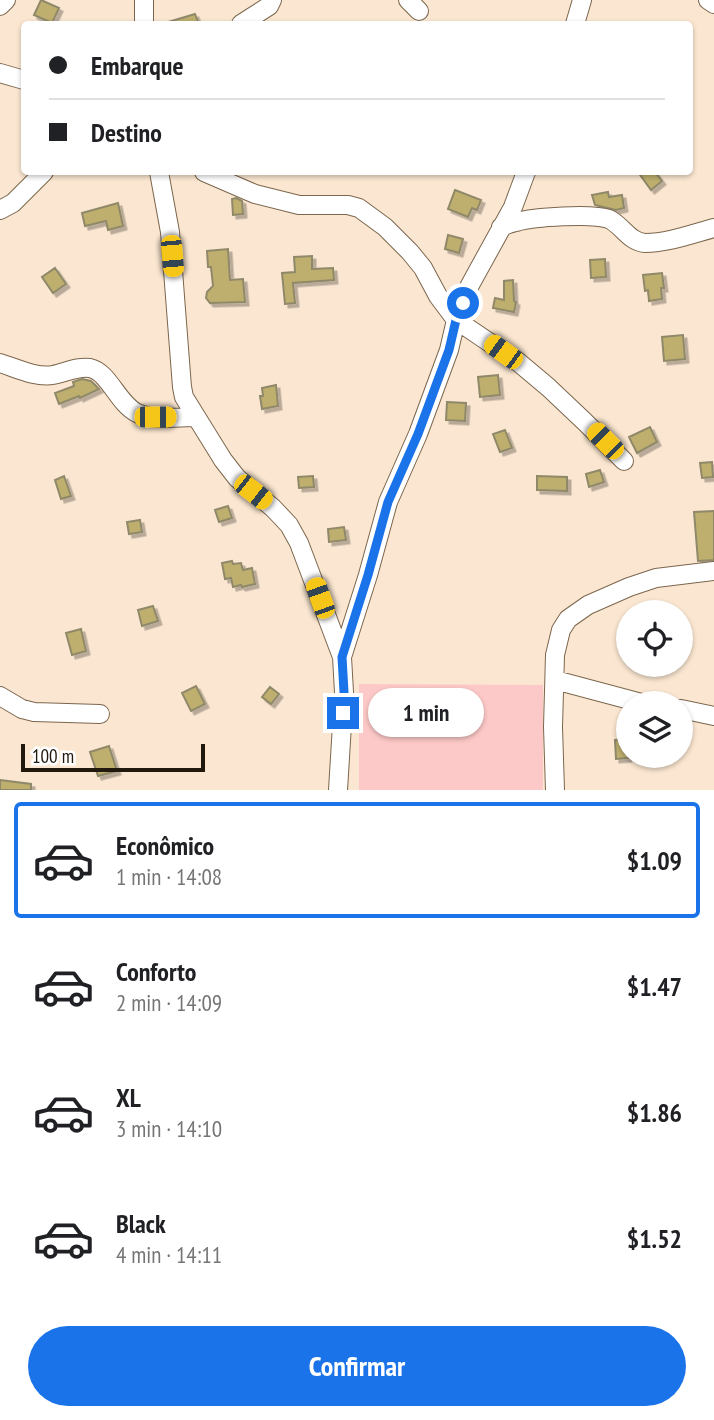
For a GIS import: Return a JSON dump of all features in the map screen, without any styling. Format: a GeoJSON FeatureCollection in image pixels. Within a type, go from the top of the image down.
{"type":"FeatureCollection","features":[{"type":"Feature","properties":{"kind":"street"},"geometry":{"type":"LineString","coordinates":[[0,6],[6,0]]}},
{"type":"Feature","properties":{"kind":"street"},"geometry":{"type":"LineString","coordinates":[[144,21],[145,0]]}},
{"type":"Feature","properties":{"kind":"street"},"geometry":{"type":"LineString","coordinates":[[246,21],[269,6],[272,0]]}},
{"type":"Feature","properties":{"kind":"street"},"geometry":{"type":"LineString","coordinates":[[576,21],[582,0]]}},
{"type":"Feature","properties":{"kind":"street"},"geometry":{"type":"LineString","coordinates":[[708,0],[714,4]]}},
{"type":"Feature","properties":{"kind":"street"},"geometry":{"type":"LineString","coordinates":[[0,73],[21,79]]}},
{"type":"Feature","properties":{"kind":"street"},"geometry":{"type":"LineString","coordinates":[[0,210],[13,203],[41,175]]}},
{"type":"Feature","properties":{"kind":"street"},"geometry":{"type":"LineString","coordinates":[[160,175],[170,232],[181,387],[184,397],[237,478],[289,525],[299,543],[342,657],[344,692],[338,790]]}},
{"type":"Feature","properties":{"kind":"street"},"geometry":{"type":"LineString","coordinates":[[211,175],[255,194],[299,205],[348,205],[359,208],[385,227],[410,252],[456,320],[538,379],[624,461]]}},
{"type":"Feature","properties":{"kind":"street"},"geometry":{"type":"LineString","coordinates":[[342,657],[388,502],[418,434],[449,350],[456,320],[470,285],[513,206],[525,175]]}},
{"type":"Feature","properties":{"kind":"street"},"geometry":{"type":"LineString","coordinates":[[501,227],[533,219],[597,217],[610,220],[636,241],[645,243],[674,239],[714,228]]}},
{"type":"Feature","properties":{"kind":"street"},"geometry":{"type":"LineString","coordinates":[[0,363],[41,375],[91,368],[101,374],[126,405],[136,412],[155,417],[196,417]]}},
{"type":"Feature","properties":{"kind":"street"},"geometry":{"type":"LineString","coordinates":[[555,790],[555,655],[561,630],[568,619],[588,605],[656,578],[714,571]]}},
{"type":"Feature","properties":{"kind":"street"},"geometry":{"type":"LineString","coordinates":[[555,680],[616,696]]}},
{"type":"Feature","properties":{"kind":"street"},"geometry":{"type":"LineString","coordinates":[[0,696],[22,709],[34,712],[100,713]]}},
{"type":"Feature","properties":{"kind":"street"},"geometry":{"type":"LineString","coordinates":[[693,712],[714,716]]}},
{"type":"Feature","properties":{"kind":"shaded area"},"geometry":{"type":"Polygon","coordinates":[[[359,684],[543,685],[543,790],[359,790],[359,684]]]}},
{"type":"Feature","properties":{"kind":"building"},"geometry":{"type":"Polygon","coordinates":[[[41,0],[59,8],[53,21],[34,15],[41,0]]]}},
{"type":"Feature","properties":{"kind":"building"},"geometry":{"type":"Polygon","coordinates":[[[195,14],[198,21],[171,21],[195,14]]]}},
{"type":"Feature","properties":{"kind":"building"},"geometry":{"type":"Polygon","coordinates":[[[640,175],[657,175],[662,181],[651,190],[640,175]]]}},
{"type":"Feature","properties":{"kind":"building"},"geometry":{"type":"Polygon","coordinates":[[[455,190],[481,200],[477,210],[472,208],[468,217],[448,209],[455,190]]]}},
{"type":"Feature","properties":{"kind":"building"},"geometry":{"type":"Polygon","coordinates":[[[608,192],[609,197],[622,195],[624,208],[616,210],[595,205],[592,195],[608,192]]]}},
{"type":"Feature","properties":{"kind":"building"},"geometry":{"type":"Polygon","coordinates":[[[232,199],[242,201],[243,214],[233,215],[232,199]]]}},
{"type":"Feature","properties":{"kind":"building"},"geometry":{"type":"Polygon","coordinates":[[[118,203],[123,226],[108,230],[106,221],[85,226],[82,213],[118,203]]]}},
{"type":"Feature","properties":{"kind":"building"},"geometry":{"type":"Polygon","coordinates":[[[448,235],[463,239],[459,253],[445,249],[448,235]]]}},
{"type":"Feature","properties":{"kind":"building"},"geometry":{"type":"Polygon","coordinates":[[[228,249],[230,280],[243,279],[245,302],[210,303],[206,298],[207,292],[213,286],[207,251],[228,249]]]}},
{"type":"Feature","properties":{"kind":"building"},"geometry":{"type":"Polygon","coordinates":[[[312,256],[312,269],[333,268],[334,280],[293,283],[295,303],[285,304],[282,273],[295,272],[294,257],[312,256]]]}},
{"type":"Feature","properties":{"kind":"building"},"geometry":{"type":"Polygon","coordinates":[[[605,259],[606,277],[591,278],[590,260],[605,259]]]}},
{"type":"Feature","properties":{"kind":"building"},"geometry":{"type":"Polygon","coordinates":[[[55,268],[66,284],[53,293],[42,277],[55,268]]]}},
{"type":"Feature","properties":{"kind":"building"},"geometry":{"type":"Polygon","coordinates":[[[662,273],[662,299],[649,301],[643,275],[662,273]]]}},
{"type":"Feature","properties":{"kind":"building"},"geometry":{"type":"Polygon","coordinates":[[[513,280],[516,302],[514,312],[493,308],[495,298],[504,300],[504,281],[513,280]]]}},
{"type":"Feature","properties":{"kind":"building"},"geometry":{"type":"Polygon","coordinates":[[[683,335],[685,359],[664,361],[662,337],[683,335]]]}},
{"type":"Feature","properties":{"kind":"building"},"geometry":{"type":"Polygon","coordinates":[[[498,375],[500,395],[480,397],[478,377],[498,375]]]}},
{"type":"Feature","properties":{"kind":"building"},"geometry":{"type":"Polygon","coordinates":[[[82,379],[91,381],[99,389],[59,404],[55,393],[74,386],[73,382],[82,379]]]}},
{"type":"Feature","properties":{"kind":"building"},"geometry":{"type":"Polygon","coordinates":[[[276,385],[278,406],[262,409],[262,388],[276,385]]]}},
{"type":"Feature","properties":{"kind":"building"},"geometry":{"type":"Polygon","coordinates":[[[447,402],[466,403],[465,421],[446,420],[447,402]]]}},
{"type":"Feature","properties":{"kind":"building"},"geometry":{"type":"Polygon","coordinates":[[[650,427],[657,442],[637,453],[629,437],[650,427]]]}},
{"type":"Feature","properties":{"kind":"building"},"geometry":{"type":"Polygon","coordinates":[[[505,430],[512,448],[500,452],[493,434],[505,430]]]}},
{"type":"Feature","properties":{"kind":"building"},"geometry":{"type":"Polygon","coordinates":[[[712,462],[713,477],[702,478],[700,463],[712,462]]]}},
{"type":"Feature","properties":{"kind":"building"},"geometry":{"type":"Polygon","coordinates":[[[600,470],[604,482],[589,487],[586,474],[600,470]]]}},
{"type":"Feature","properties":{"kind":"building"},"geometry":{"type":"Polygon","coordinates":[[[64,476],[71,496],[61,499],[55,480],[64,476]]]}},
{"type":"Feature","properties":{"kind":"building"},"geometry":{"type":"Polygon","coordinates":[[[313,476],[314,487],[299,488],[298,477],[313,476]]]}},
{"type":"Feature","properties":{"kind":"building"},"geometry":{"type":"Polygon","coordinates":[[[537,476],[567,477],[567,491],[537,490],[537,476]]]}},
{"type":"Feature","properties":{"kind":"building"},"geometry":{"type":"Polygon","coordinates":[[[228,506],[232,518],[219,522],[215,510],[228,506]]]}},
{"type":"Feature","properties":{"kind":"building"},"geometry":{"type":"Polygon","coordinates":[[[714,511],[714,560],[698,561],[694,512],[714,511]]]}},
{"type":"Feature","properties":{"kind":"building"},"geometry":{"type":"Polygon","coordinates":[[[140,520],[142,532],[129,534],[127,522],[140,520]]]}},
{"type":"Feature","properties":{"kind":"building"},"geometry":{"type":"Polygon","coordinates":[[[344,527],[346,540],[329,542],[328,529],[344,527]]]}},
{"type":"Feature","properties":{"kind":"building"},"geometry":{"type":"Polygon","coordinates":[[[232,561],[233,564],[241,563],[243,570],[252,568],[255,584],[233,587],[231,578],[225,579],[222,563],[232,561]]]}},
{"type":"Feature","properties":{"kind":"building"},"geometry":{"type":"Polygon","coordinates":[[[153,606],[158,621],[142,626],[138,610],[153,606]]]}},
{"type":"Feature","properties":{"kind":"building"},"geometry":{"type":"Polygon","coordinates":[[[81,629],[86,651],[72,655],[66,633],[81,629]]]}},
{"type":"Feature","properties":{"kind":"building"},"geometry":{"type":"Polygon","coordinates":[[[196,686],[205,704],[191,711],[182,693],[196,686]]]}},
{"type":"Feature","properties":{"kind":"building"},"geometry":{"type":"Polygon","coordinates":[[[270,687],[279,694],[271,704],[262,697],[270,687]]]}},
{"type":"Feature","properties":{"kind":"building"},"geometry":{"type":"Polygon","coordinates":[[[109,746],[117,771],[98,776],[90,752],[109,746]]]}},
{"type":"Feature","properties":{"kind":"building"},"geometry":{"type":"Polygon","coordinates":[[[0,780],[31,784],[31,790],[0,790],[0,780]]]}},
{"type":"Feature","properties":{"kind":"route"},"geometry":{"type":"LineString","coordinates":[[343,713],[342,657],[388,502],[418,434],[463,303]]}}]}
